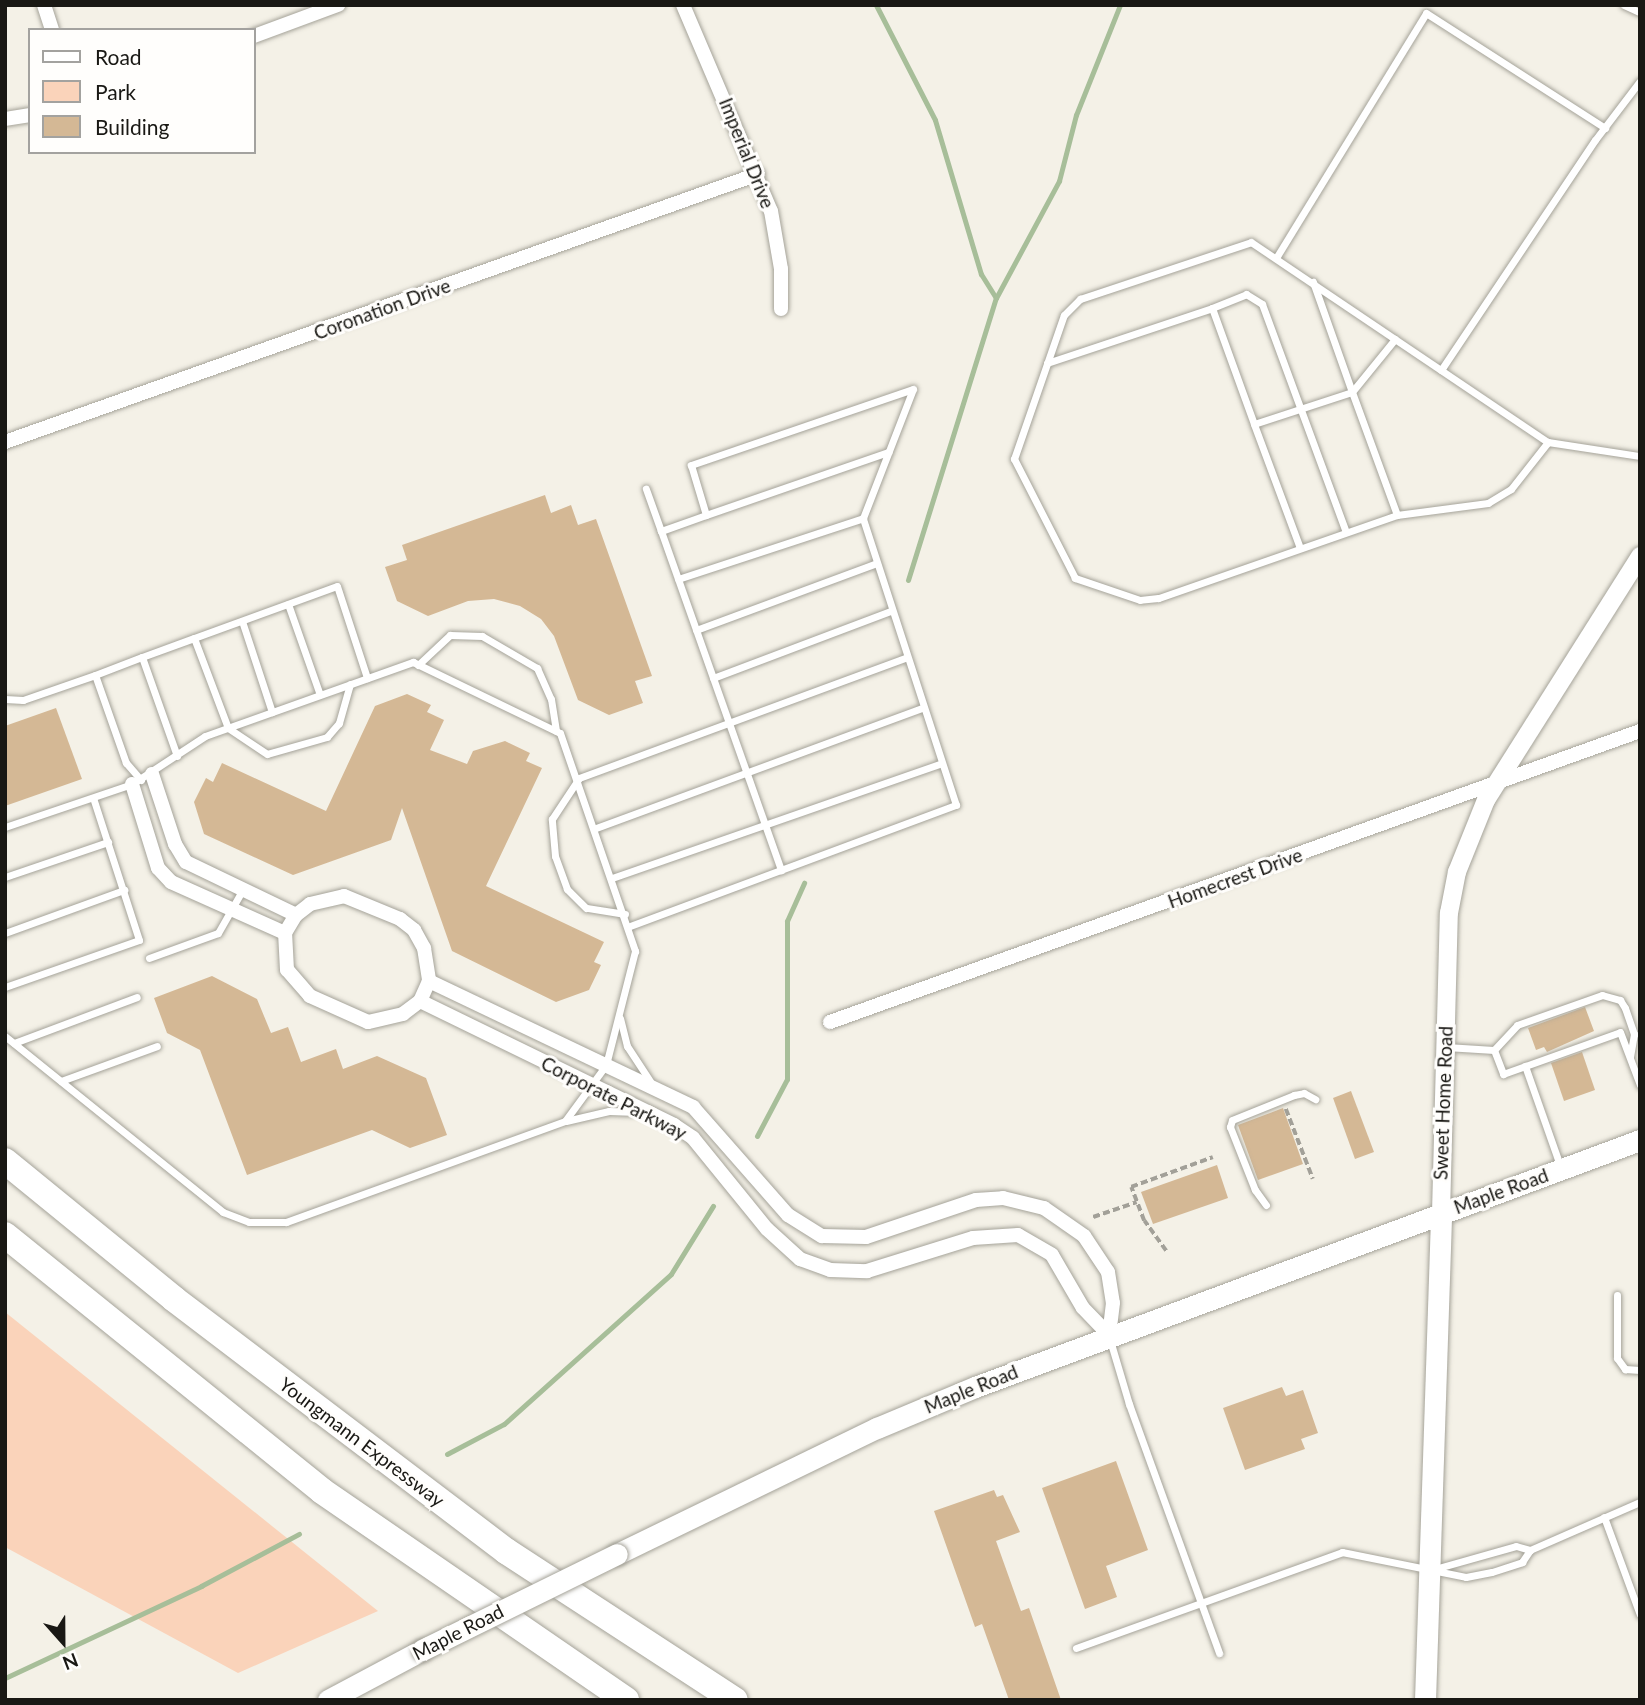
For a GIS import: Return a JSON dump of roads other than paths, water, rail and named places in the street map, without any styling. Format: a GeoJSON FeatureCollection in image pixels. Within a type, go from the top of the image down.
{"type":"FeatureCollection","features":[{"type":"Feature","properties":{"kind":"highway","name":"Youngmann Expressway"},"geometry":{"type":"LineString","coordinates":[[5,1161],[174,1299],[495,1543],[735,1700]]}},
{"type":"Feature","properties":{"kind":"highway"},"geometry":{"type":"LineString","coordinates":[[5,1235],[322,1490],[625,1700]]}},
{"type":"Feature","properties":{"kind":"main road","name":"Maple Road"},"geometry":{"type":"LineString","coordinates":[[328,1700],[422,1650],[877,1428],[1109,1335],[1640,1140]]}},
{"type":"Feature","properties":{"kind":"main road","name":"Sweet Home Road"},"geometry":{"type":"LineString","coordinates":[[1425,1700],[1441,1213]]}},
{"type":"Feature","properties":{"kind":"street"},"geometry":{"type":"LineString","coordinates":[[44,5],[51,28]]}},
{"type":"Feature","properties":{"kind":"street"},"geometry":{"type":"LineString","coordinates":[[256,35],[338,5]]}},
{"type":"Feature","properties":{"kind":"street","name":"Imperial Drive"},"geometry":{"type":"LineString","coordinates":[[683,5],[758,174],[778,240],[781,309]]}},
{"type":"Feature","properties":{"kind":"street"},"geometry":{"type":"LineString","coordinates":[[5,119],[28,115]]}},
{"type":"Feature","properties":{"kind":"street","name":"Coronation Drive"},"geometry":{"type":"LineString","coordinates":[[5,442],[758,174]]}},
{"type":"Feature","properties":{"kind":"street","name":"Sweet Home Road"},"geometry":{"type":"LineString","coordinates":[[1441,1213],[1444,1047],[1451,898],[1464,852],[1495,784],[1640,556]]}},
{"type":"Feature","properties":{"kind":"street","name":"Homecrest Drive"},"geometry":{"type":"LineString","coordinates":[[830,1022],[1640,731]]}},
{"type":"Feature","properties":{"kind":"street"},"geometry":{"type":"LineString","coordinates":[[142,779],[186,862],[296,915]]}},
{"type":"Feature","properties":{"kind":"street"},"geometry":{"type":"LineString","coordinates":[[142,779],[158,867],[171,882],[285,933]]}},
{"type":"Feature","properties":{"kind":"street"},"geometry":{"type":"LineString","coordinates":[[344,896],[400,919],[414,930],[424,948],[429,981],[419,1001],[393,1018],[368,1022],[310,996],[287,970],[285,933],[296,915],[310,904],[344,896]]}},
{"type":"Feature","properties":{"kind":"street","name":"Corporate Parkway"},"geometry":{"type":"LineString","coordinates":[[429,981],[656,1087],[693,1107],[804,1228],[837,1238],[866,1237],[976,1200],[1003,1198],[1044,1208],[1084,1236],[1108,1272],[1113,1303],[1109,1335]]}},
{"type":"Feature","properties":{"kind":"street","name":"Corporate Parkway"},"geometry":{"type":"LineString","coordinates":[[419,1001],[652,1115],[693,1138],[783,1245],[800,1259],[830,1270],[867,1271],[973,1238],[1018,1235],[1052,1255],[1083,1308],[1109,1335]]}},
{"type":"Feature","properties":{"kind":"street"},"geometry":{"type":"LineString","coordinates":[[737,1192],[757,1178]]}},
{"type":"Feature","properties":{"kind":"lane"},"geometry":{"type":"LineString","coordinates":[[1624,5],[1639,10]]}},
{"type":"Feature","properties":{"kind":"lane"},"geometry":{"type":"LineString","coordinates":[[1276,258],[1427,9],[1605,128]]}},
{"type":"Feature","properties":{"kind":"lane"},"geometry":{"type":"LineString","coordinates":[[1441,370],[1605,128],[1640,82]]}},
{"type":"Feature","properties":{"kind":"lane"},"geometry":{"type":"LineString","coordinates":[[1548,442],[1511,489],[1488,503],[1397,515],[1158,598],[1140,600],[1075,578],[1014,459],[1064,315],[1080,299],[1251,242],[1548,442],[1640,456]]}},
{"type":"Feature","properties":{"kind":"lane"},"geometry":{"type":"LineString","coordinates":[[1313,282],[1397,515]]}},
{"type":"Feature","properties":{"kind":"lane"},"geometry":{"type":"LineString","coordinates":[[1047,363],[1246,294],[1262,304],[1303,408],[1346,532]]}},
{"type":"Feature","properties":{"kind":"lane"},"geometry":{"type":"LineString","coordinates":[[1212,308],[1300,548]]}},
{"type":"Feature","properties":{"kind":"lane"},"geometry":{"type":"LineString","coordinates":[[1254,425],[1352,392],[1395,339]]}},
{"type":"Feature","properties":{"kind":"lane"},"geometry":{"type":"LineString","coordinates":[[630,926],[956,805],[874,564],[863,518],[913,388],[691,466],[706,514]]}},
{"type":"Feature","properties":{"kind":"lane"},"geometry":{"type":"LineString","coordinates":[[661,531],[888,452]]}},
{"type":"Feature","properties":{"kind":"lane"},"geometry":{"type":"LineString","coordinates":[[646,489],[781,870]]}},
{"type":"Feature","properties":{"kind":"lane"},"geometry":{"type":"LineString","coordinates":[[678,579],[863,518]]}},
{"type":"Feature","properties":{"kind":"lane"},"geometry":{"type":"LineString","coordinates":[[696,630],[874,564]]}},
{"type":"Feature","properties":{"kind":"lane"},"geometry":{"type":"LineString","coordinates":[[5,699],[23,699],[95,675],[337,586],[367,678]]}},
{"type":"Feature","properties":{"kind":"lane"},"geometry":{"type":"LineString","coordinates":[[288,604],[320,695]]}},
{"type":"Feature","properties":{"kind":"lane"},"geometry":{"type":"LineString","coordinates":[[713,678],[890,611]]}},
{"type":"Feature","properties":{"kind":"lane"},"geometry":{"type":"LineString","coordinates":[[242,621],[272,712]]}},
{"type":"Feature","properties":{"kind":"lane"},"geometry":{"type":"LineString","coordinates":[[418,665],[450,635],[482,636],[537,668],[551,699],[556,731],[570,751],[630,926],[635,951],[606,1065],[565,1121]]}},
{"type":"Feature","properties":{"kind":"lane"},"geometry":{"type":"LineString","coordinates":[[194,638],[228,728],[267,754],[327,737],[339,723],[350,684]]}},
{"type":"Feature","properties":{"kind":"lane"},"geometry":{"type":"LineString","coordinates":[[142,657],[177,756]]}},
{"type":"Feature","properties":{"kind":"lane"},"geometry":{"type":"LineString","coordinates":[[625,914],[586,908],[567,889],[555,856],[552,819],[579,778],[730,725],[906,658]]}},
{"type":"Feature","properties":{"kind":"lane"},"geometry":{"type":"LineString","coordinates":[[5,827],[142,779],[205,736],[413,662],[556,731]]}},
{"type":"Feature","properties":{"kind":"lane"},"geometry":{"type":"LineString","coordinates":[[95,675],[125,763],[142,779]]}},
{"type":"Feature","properties":{"kind":"lane"},"geometry":{"type":"LineString","coordinates":[[596,828],[923,708]]}},
{"type":"Feature","properties":{"kind":"lane"},"geometry":{"type":"LineString","coordinates":[[612,878],[942,763]]}},
{"type":"Feature","properties":{"kind":"lane"},"geometry":{"type":"LineString","coordinates":[[5,987],[139,940],[93,798]]}},
{"type":"Feature","properties":{"kind":"lane"},"geometry":{"type":"LineString","coordinates":[[5,877],[108,842]]}},
{"type":"Feature","properties":{"kind":"lane"},"geometry":{"type":"LineString","coordinates":[[5,933],[124,890]]}},
{"type":"Feature","properties":{"kind":"lane"},"geometry":{"type":"LineString","coordinates":[[149,958],[218,933],[234,911],[242,891]]}},
{"type":"Feature","properties":{"kind":"lane"},"geometry":{"type":"LineString","coordinates":[[1494,1050],[1517,1025],[1602,995],[1620,1000],[1625,1008],[1634,1034],[1630,1058]]}},
{"type":"Feature","properties":{"kind":"lane"},"geometry":{"type":"LineString","coordinates":[[14,1043],[137,997]]}},
{"type":"Feature","properties":{"kind":"lane"},"geometry":{"type":"LineString","coordinates":[[619,1014],[636,1062],[656,1087]]}},
{"type":"Feature","properties":{"kind":"lane"},"geometry":{"type":"LineString","coordinates":[[1494,1050],[1503,1074],[1620,1032],[1640,1085]]}},
{"type":"Feature","properties":{"kind":"lane"},"geometry":{"type":"LineString","coordinates":[[5,1036],[223,1212],[264,1224],[286,1222],[565,1121],[609,1111],[652,1115]]}},
{"type":"Feature","properties":{"kind":"lane"},"geometry":{"type":"LineString","coordinates":[[61,1081],[157,1046]]}},
{"type":"Feature","properties":{"kind":"lane"},"geometry":{"type":"LineString","coordinates":[[1444,1047],[1494,1050]]}},
{"type":"Feature","properties":{"kind":"lane"},"geometry":{"type":"LineString","coordinates":[[1525,1066],[1561,1169]]}},
{"type":"Feature","properties":{"kind":"lane"},"geometry":{"type":"LineString","coordinates":[[1266,1205],[1255,1189],[1230,1127],[1232,1120],[1294,1095],[1304,1093],[1315,1099]]}},
{"type":"Feature","properties":{"kind":"lane"},"geometry":{"type":"LineString","coordinates":[[1617,1295],[1617,1358],[1625,1369],[1640,1370]]}},
{"type":"Feature","properties":{"kind":"lane"},"geometry":{"type":"LineString","coordinates":[[1109,1335],[1129,1404],[1219,1653]]}},
{"type":"Feature","properties":{"kind":"lane"},"geometry":{"type":"LineString","coordinates":[[1076,1648],[1342,1552],[1466,1577],[1492,1572],[1522,1562],[1530,1550],[1640,1502]]}},
{"type":"Feature","properties":{"kind":"lane"},"geometry":{"type":"LineString","coordinates":[[1604,1517],[1640,1615]]}},
{"type":"Feature","properties":{"kind":"lane"},"geometry":{"type":"LineString","coordinates":[[1431,1570],[1516,1546],[1530,1550]]}},
{"type":"Feature","properties":{"kind":"waterway"},"geometry":{"type":"LineString","coordinates":[[876,5],[935,120],[981,274],[996,298]]}},
{"type":"Feature","properties":{"kind":"waterway"},"geometry":{"type":"LineString","coordinates":[[908,580],[996,298],[1059,181],[1076,115],[1120,5]]}},
{"type":"Feature","properties":{"kind":"waterway"},"geometry":{"type":"LineString","coordinates":[[757,1136],[787,1079],[787,921],[804,883]]}},
{"type":"Feature","properties":{"kind":"waterway"},"geometry":{"type":"LineString","coordinates":[[447,1454],[504,1424],[671,1274],[713,1206]]}},
{"type":"Feature","properties":{"kind":"waterway"},"geometry":{"type":"LineString","coordinates":[[5,1678],[201,1586],[299,1534]]}}]}
